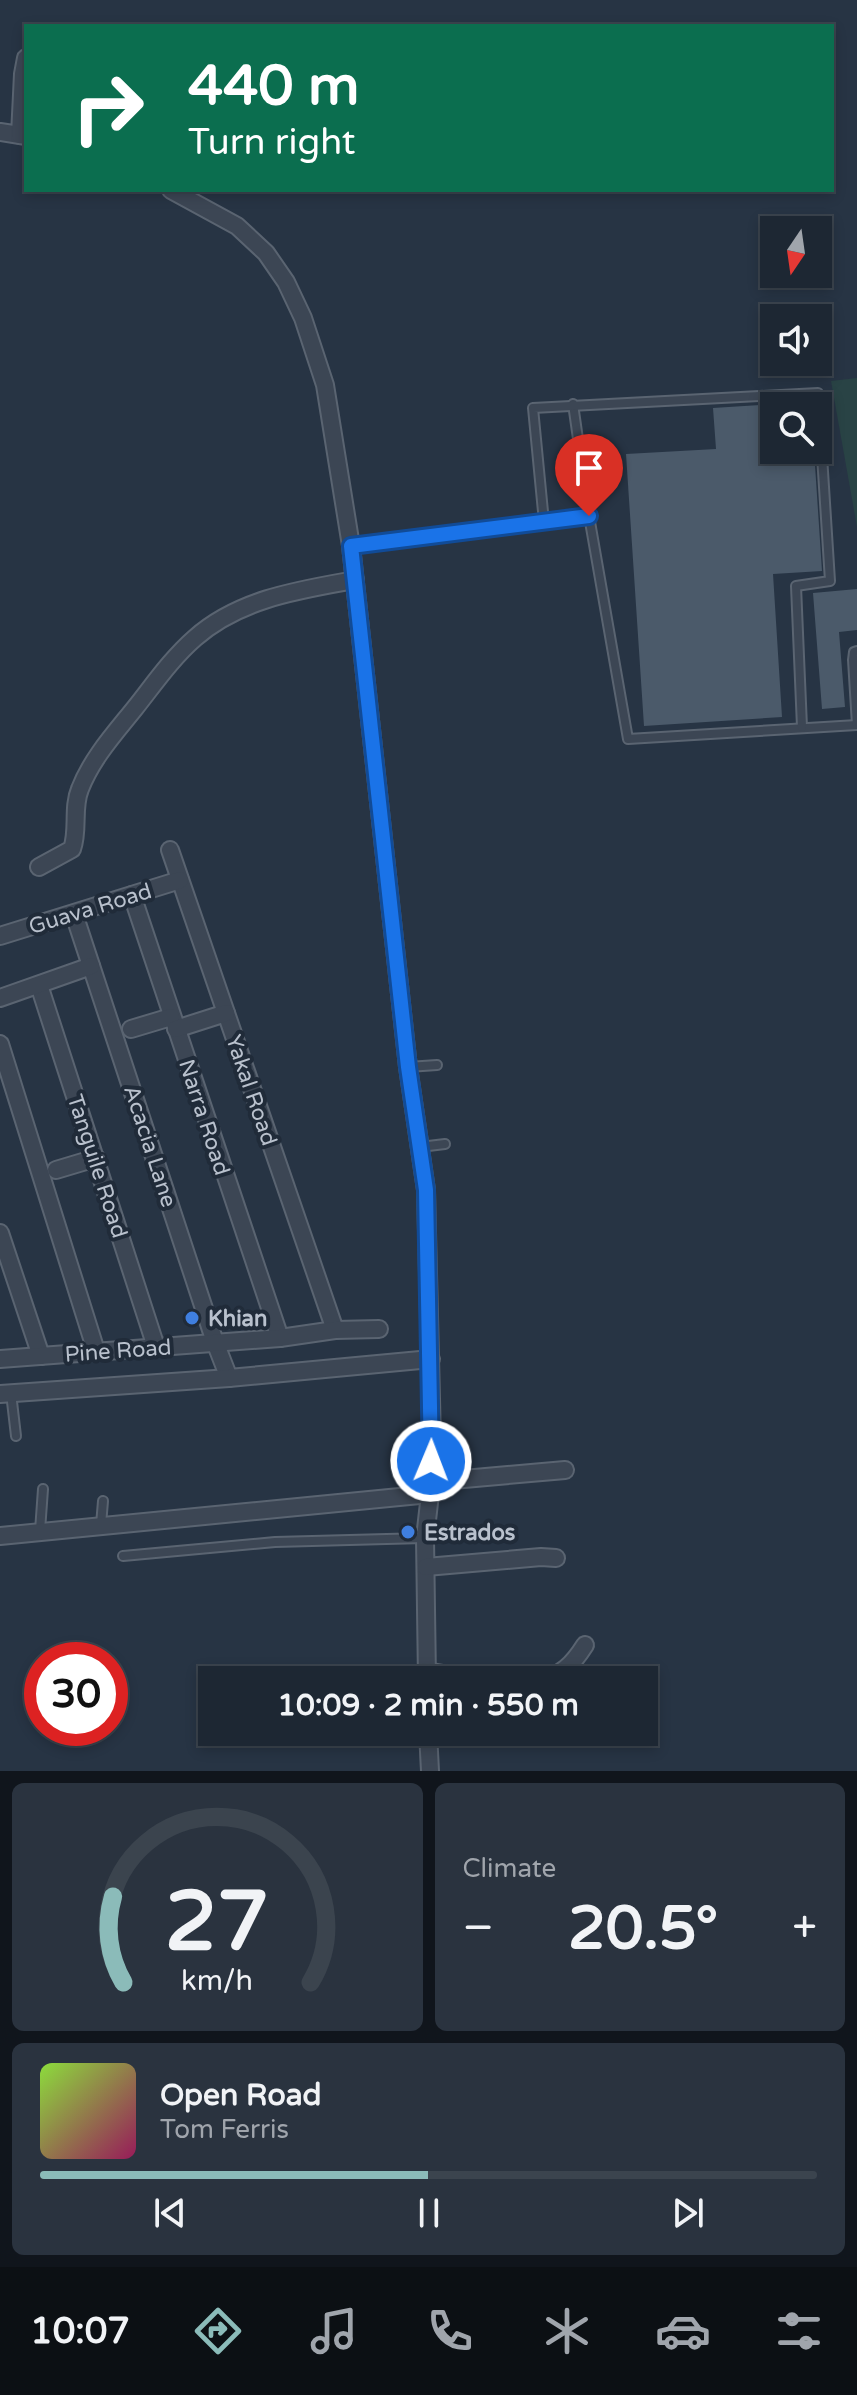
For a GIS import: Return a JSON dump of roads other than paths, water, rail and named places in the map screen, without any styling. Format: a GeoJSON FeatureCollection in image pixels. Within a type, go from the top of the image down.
{"type":"FeatureCollection","features":[{"type":"Feature","properties":{"kind":"street"},"geometry":{"type":"LineString","coordinates":[[0,132],[23,135],[24,69]]}},
{"type":"Feature","properties":{"kind":"street"},"geometry":{"type":"LineString","coordinates":[[175,192],[237,226],[266,253],[286,282],[303,318],[325,385],[351,546],[408,1067],[426,1190],[431,1359],[430,1488],[425,1538],[426,1666]]}},
{"type":"Feature","properties":{"kind":"street"},"geometry":{"type":"LineString","coordinates":[[39,867],[72,849],[79,790],[94,759],[173,660],[195,638],[221,618],[247,606],[306,589],[355,580]]}},
{"type":"Feature","properties":{"kind":"street","name":"Yakal Road"},"geometry":{"type":"LineString","coordinates":[[170,850],[335,1330]]}},
{"type":"Feature","properties":{"kind":"street","name":"Guava Road"},"geometry":{"type":"LineString","coordinates":[[0,936],[180,880]]}},
{"type":"Feature","properties":{"kind":"street","name":"Narra Road"},"geometry":{"type":"LineString","coordinates":[[132,895],[280,1338]]}},
{"type":"Feature","properties":{"kind":"street","name":"Acacia Lane"},"geometry":{"type":"LineString","coordinates":[[74,914],[229,1378]]}},
{"type":"Feature","properties":{"kind":"street"},"geometry":{"type":"LineString","coordinates":[[0,998],[91,966]]}},
{"type":"Feature","properties":{"kind":"street","name":"Tanguile Road"},"geometry":{"type":"LineString","coordinates":[[39,985],[156,1347]]}},
{"type":"Feature","properties":{"kind":"street"},"geometry":{"type":"LineString","coordinates":[[131,1029],[226,1013]]}},
{"type":"Feature","properties":{"kind":"street"},"geometry":{"type":"LineString","coordinates":[[0,1044],[96,1351]]}},
{"type":"Feature","properties":{"kind":"street"},"geometry":{"type":"LineString","coordinates":[[56,1170],[96,1158]]}},
{"type":"Feature","properties":{"kind":"street"},"geometry":{"type":"LineString","coordinates":[[0,1233],[3,1252],[41,1356]]}},
{"type":"Feature","properties":{"kind":"street","name":"Pine Road"},"geometry":{"type":"LineString","coordinates":[[0,1359],[280,1338],[335,1330],[379,1329]]}},
{"type":"Feature","properties":{"kind":"street"},"geometry":{"type":"LineString","coordinates":[[6,1394],[431,1359]]}},
{"type":"Feature","properties":{"kind":"street"},"geometry":{"type":"LineString","coordinates":[[0,1536],[565,1470]]}},
{"type":"Feature","properties":{"kind":"street"},"geometry":{"type":"LineString","coordinates":[[426,1567],[556,1558]]}},
{"type":"Feature","properties":{"kind":"street"},"geometry":{"type":"LineString","coordinates":[[569,1666],[585,1645]]}},
{"type":"Feature","properties":{"kind":"street"},"geometry":{"type":"LineString","coordinates":[[429,1746],[430,1771]]}},
{"type":"Feature","properties":{"kind":"lane"},"geometry":{"type":"LineString","coordinates":[[544,522],[533,408],[818,393],[830,581],[796,586],[802,727]]}},
{"type":"Feature","properties":{"kind":"lane"},"geometry":{"type":"LineString","coordinates":[[573,404],[628,739],[857,725],[853,660],[857,651]]}},
{"type":"Feature","properties":{"kind":"lane"},"geometry":{"type":"LineString","coordinates":[[351,546],[589,516]]}},
{"type":"Feature","properties":{"kind":"lane"},"geometry":{"type":"LineString","coordinates":[[408,1067],[437,1065]]}},
{"type":"Feature","properties":{"kind":"lane"},"geometry":{"type":"LineString","coordinates":[[420,1147],[445,1144]]}},
{"type":"Feature","properties":{"kind":"lane"},"geometry":{"type":"LineString","coordinates":[[6,1394],[16,1436]]}},
{"type":"Feature","properties":{"kind":"lane"},"geometry":{"type":"LineString","coordinates":[[40,1531],[43,1489]]}},
{"type":"Feature","properties":{"kind":"lane"},"geometry":{"type":"LineString","coordinates":[[101,1525],[103,1501]]}},
{"type":"Feature","properties":{"kind":"lane"},"geometry":{"type":"LineString","coordinates":[[123,1556],[275,1542],[425,1538]]}},
{"type":"Feature","properties":{"kind":"place","name":"Khian"},"geometry":{"type":"Point","coordinates":[192,1318]}},
{"type":"Feature","properties":{"kind":"place","name":"Estrados"},"geometry":{"type":"Point","coordinates":[408,1532]}}]}
